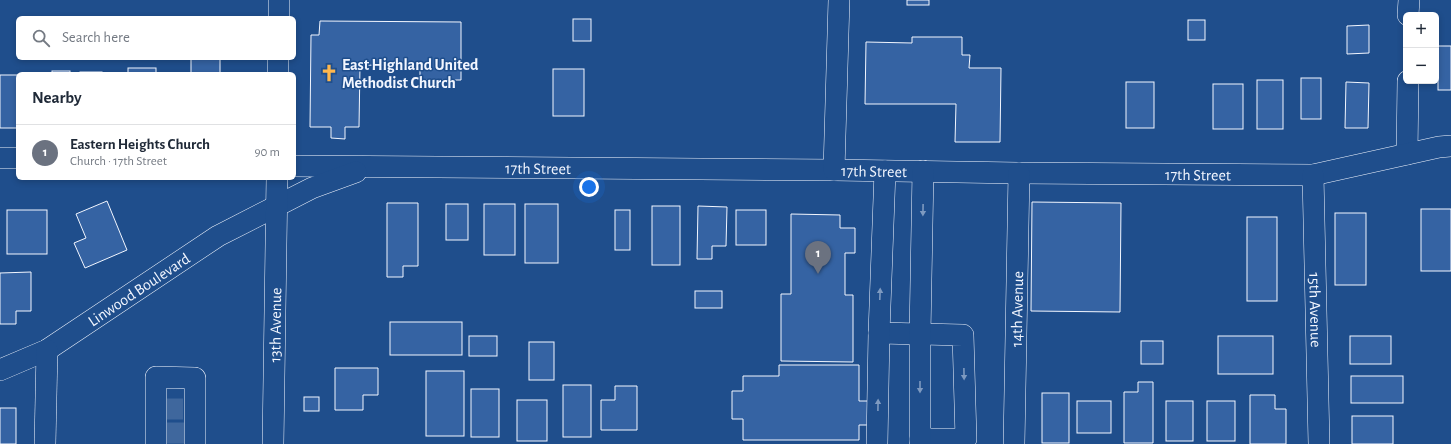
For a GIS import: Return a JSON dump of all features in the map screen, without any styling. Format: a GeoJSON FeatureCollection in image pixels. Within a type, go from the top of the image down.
{"type":"FeatureCollection","features":[{"type":"Feature","properties":{"kind":"street"},"geometry":{"type":"LineString","coordinates":[[279,0],[279,16]]}},
{"type":"Feature","properties":{"kind":"street"},"geometry":{"type":"LineString","coordinates":[[834,170],[839,0]]}},
{"type":"Feature","properties":{"kind":"street"},"geometry":{"type":"LineString","coordinates":[[1408,12],[1409,0]]}},
{"type":"Feature","properties":{"kind":"street"},"geometry":{"type":"LineString","coordinates":[[278,60],[278,72]]}},
{"type":"Feature","properties":{"kind":"street"},"geometry":{"type":"LineString","coordinates":[[1407,154],[1408,84]]}},
{"type":"Feature","properties":{"kind":"street","name":"17th Street"},"geometry":{"type":"LineString","coordinates":[[296,166],[1313,175],[1407,154],[1447,149]]}},
{"type":"Feature","properties":{"kind":"street"},"geometry":{"type":"LineString","coordinates":[[0,158],[16,158]]}},
{"type":"Feature","properties":{"kind":"street"},"geometry":{"type":"LineString","coordinates":[[276,206],[312,188],[370,167]]}},
{"type":"Feature","properties":{"kind":"street"},"geometry":{"type":"LineString","coordinates":[[877,444],[879,333],[885,171]]}},
{"type":"Feature","properties":{"kind":"street"},"geometry":{"type":"LineString","coordinates":[[879,333],[920,334],[963,335],[966,439],[920,442],[920,334],[923,171]]}},
{"type":"Feature","properties":{"kind":"street","name":"14th Avenue"},"geometry":{"type":"LineString","coordinates":[[1014,444],[1019,173]]}},
{"type":"Feature","properties":{"kind":"street","name":"15th Avenue"},"geometry":{"type":"LineString","coordinates":[[1313,175],[1319,444]]}},
{"type":"Feature","properties":{"kind":"street","name":"13th Avenue"},"geometry":{"type":"LineString","coordinates":[[273,444],[277,180]]}},
{"type":"Feature","properties":{"kind":"street","name":"Linwood Boulevard"},"geometry":{"type":"LineString","coordinates":[[0,370],[47,350],[218,236],[276,206]]}},
{"type":"Feature","properties":{"kind":"street"},"geometry":{"type":"LineString","coordinates":[[45,444],[47,350]]}},
{"type":"Feature","properties":{"kind":"street"},"geometry":{"type":"LineString","coordinates":[[158,436],[159,409],[156,377],[195,378],[190,409],[192,436]]}},
{"type":"Feature","properties":{"kind":"building"},"geometry":{"type":"Polygon","coordinates":[[[907,0],[929,0],[929,5],[907,5],[907,0]]]}},
{"type":"Feature","properties":{"kind":"building"},"geometry":{"type":"Polygon","coordinates":[[[573,19],[591,19],[591,41],[573,41],[573,19]]]}},
{"type":"Feature","properties":{"kind":"building"},"geometry":{"type":"Polygon","coordinates":[[[1188,20],[1205,20],[1205,40],[1188,40],[1188,20]]]}},
{"type":"Feature","properties":{"kind":"building"},"geometry":{"type":"Polygon","coordinates":[[[320,21],[461,22],[461,80],[420,80],[420,66],[360,65],[359,127],[345,127],[345,139],[331,138],[331,127],[310,127],[311,35],[319,35],[320,21]]]}},
{"type":"Feature","properties":{"kind":"building"},"geometry":{"type":"Polygon","coordinates":[[[1369,25],[1369,53],[1347,54],[1347,26],[1369,25]]]}},
{"type":"Feature","properties":{"kind":"building"},"geometry":{"type":"Polygon","coordinates":[[[912,37],[962,37],[962,55],[970,55],[969,68],[1001,68],[1000,142],[955,142],[956,104],[865,104],[866,42],[912,43],[912,37]]]}},
{"type":"Feature","properties":{"kind":"building"},"geometry":{"type":"Polygon","coordinates":[[[1439,46],[1451,46],[1451,90],[1438,90],[1439,46]]]}},
{"type":"Feature","properties":{"kind":"building"},"geometry":{"type":"Polygon","coordinates":[[[191,60],[220,60],[220,72],[191,72],[191,60]]]}},
{"type":"Feature","properties":{"kind":"building"},"geometry":{"type":"Polygon","coordinates":[[[128,68],[156,68],[156,72],[128,72],[128,68]]]}},
{"type":"Feature","properties":{"kind":"building"},"geometry":{"type":"Polygon","coordinates":[[[553,69],[584,69],[584,116],[553,116],[553,69]]]}},
{"type":"Feature","properties":{"kind":"building"},"geometry":{"type":"Polygon","coordinates":[[[52,71],[70,71],[70,72],[52,71]]]}},
{"type":"Feature","properties":{"kind":"building"},"geometry":{"type":"Polygon","coordinates":[[[0,75],[16,75],[16,128],[0,128],[0,75]]]}},
{"type":"Feature","properties":{"kind":"building"},"geometry":{"type":"Polygon","coordinates":[[[1301,78],[1321,78],[1321,119],[1301,119],[1301,78]]]}},
{"type":"Feature","properties":{"kind":"building"},"geometry":{"type":"Polygon","coordinates":[[[1257,80],[1283,80],[1283,129],[1257,129],[1257,80]]]}},
{"type":"Feature","properties":{"kind":"building"},"geometry":{"type":"Polygon","coordinates":[[[1126,82],[1154,82],[1154,128],[1126,128],[1126,82]]]}},
{"type":"Feature","properties":{"kind":"building"},"geometry":{"type":"Polygon","coordinates":[[[1346,82],[1369,83],[1368,128],[1345,128],[1346,82]]]}},
{"type":"Feature","properties":{"kind":"building"},"geometry":{"type":"Polygon","coordinates":[[[1213,84],[1243,84],[1243,129],[1213,129],[1213,84]]]}},
{"type":"Feature","properties":{"kind":"building"},"geometry":{"type":"Polygon","coordinates":[[[107,201],[127,250],[85,268],[74,243],[86,238],[76,214],[107,201]]]}},
{"type":"Feature","properties":{"kind":"building"},"geometry":{"type":"Polygon","coordinates":[[[1032,202],[1121,203],[1120,312],[1031,311],[1032,202]]]}},
{"type":"Feature","properties":{"kind":"building"},"geometry":{"type":"Polygon","coordinates":[[[387,203],[418,203],[418,266],[403,266],[403,277],[387,277],[387,203]]]}},
{"type":"Feature","properties":{"kind":"building"},"geometry":{"type":"Polygon","coordinates":[[[446,204],[468,204],[468,240],[446,240],[446,204]]]}},
{"type":"Feature","properties":{"kind":"building"},"geometry":{"type":"Polygon","coordinates":[[[484,204],[515,204],[515,255],[484,255],[484,204]]]}},
{"type":"Feature","properties":{"kind":"building"},"geometry":{"type":"Polygon","coordinates":[[[525,204],[558,204],[558,263],[525,263],[525,204]]]}},
{"type":"Feature","properties":{"kind":"building"},"geometry":{"type":"Polygon","coordinates":[[[652,206],[680,206],[680,265],[652,265],[652,206]]]}},
{"type":"Feature","properties":{"kind":"building"},"geometry":{"type":"Polygon","coordinates":[[[698,206],[727,207],[726,246],[712,246],[712,259],[697,259],[698,206]]]}},
{"type":"Feature","properties":{"kind":"building"},"geometry":{"type":"Polygon","coordinates":[[[1421,209],[1451,209],[1451,271],[1421,271],[1421,209]]]}},
{"type":"Feature","properties":{"kind":"building"},"geometry":{"type":"Polygon","coordinates":[[[7,210],[47,210],[47,254],[7,254],[7,210]]]}},
{"type":"Feature","properties":{"kind":"building"},"geometry":{"type":"Polygon","coordinates":[[[615,210],[630,210],[630,250],[615,250],[615,210]]]}},
{"type":"Feature","properties":{"kind":"building"},"geometry":{"type":"Polygon","coordinates":[[[736,210],[766,210],[766,245],[736,245],[736,210]]]}},
{"type":"Feature","properties":{"kind":"building"},"geometry":{"type":"Polygon","coordinates":[[[1335,213],[1366,213],[1366,285],[1335,285],[1335,213]]]}},
{"type":"Feature","properties":{"kind":"building"},"geometry":{"type":"Polygon","coordinates":[[[791,214],[840,215],[840,228],[855,228],[855,253],[845,253],[845,295],[853,295],[853,362],[781,361],[781,294],[791,294],[791,214]]]}},
{"type":"Feature","properties":{"kind":"building"},"geometry":{"type":"Polygon","coordinates":[[[1247,217],[1277,217],[1277,301],[1247,301],[1247,217]]]}},
{"type":"Feature","properties":{"kind":"building"},"geometry":{"type":"Polygon","coordinates":[[[31,272],[31,311],[16,311],[16,324],[0,324],[0,273],[31,272]]]}},
{"type":"Feature","properties":{"kind":"building"},"geometry":{"type":"Polygon","coordinates":[[[695,291],[722,291],[722,308],[695,308],[695,291]]]}},
{"type":"Feature","properties":{"kind":"building"},"geometry":{"type":"Polygon","coordinates":[[[390,322],[462,322],[462,355],[390,355],[390,322]]]}},
{"type":"Feature","properties":{"kind":"building"},"geometry":{"type":"Polygon","coordinates":[[[469,336],[497,336],[497,356],[469,356],[469,336]]]}},
{"type":"Feature","properties":{"kind":"building"},"geometry":{"type":"Polygon","coordinates":[[[1218,336],[1273,336],[1273,374],[1218,374],[1218,336]]]}},
{"type":"Feature","properties":{"kind":"building"},"geometry":{"type":"Polygon","coordinates":[[[1350,336],[1391,336],[1391,364],[1350,364],[1350,336]]]}},
{"type":"Feature","properties":{"kind":"building"},"geometry":{"type":"Polygon","coordinates":[[[1141,341],[1163,341],[1163,364],[1141,364],[1141,341]]]}},
{"type":"Feature","properties":{"kind":"building"},"geometry":{"type":"Polygon","coordinates":[[[529,342],[554,342],[554,380],[529,380],[529,342]]]}},
{"type":"Feature","properties":{"kind":"building"},"geometry":{"type":"Polygon","coordinates":[[[779,365],[859,365],[859,401],[873,401],[873,425],[859,425],[859,440],[743,440],[743,419],[732,419],[732,391],[743,391],[743,376],[779,376],[779,365]]]}},
{"type":"Feature","properties":{"kind":"building"},"geometry":{"type":"Polygon","coordinates":[[[335,368],[378,368],[378,395],[363,395],[363,410],[335,410],[335,368]]]}},
{"type":"Feature","properties":{"kind":"building"},"geometry":{"type":"Polygon","coordinates":[[[426,371],[464,371],[464,436],[426,436],[426,371]]]}},
{"type":"Feature","properties":{"kind":"building"},"geometry":{"type":"Polygon","coordinates":[[[1351,376],[1403,376],[1403,403],[1351,403],[1351,376]]]}},
{"type":"Feature","properties":{"kind":"building"},"geometry":{"type":"Polygon","coordinates":[[[1138,382],[1153,382],[1153,443],[1124,443],[1124,392],[1138,392],[1138,382]]]}},
{"type":"Feature","properties":{"kind":"building"},"geometry":{"type":"Polygon","coordinates":[[[563,385],[591,385],[591,437],[563,437],[563,385]]]}},
{"type":"Feature","properties":{"kind":"building"},"geometry":{"type":"Polygon","coordinates":[[[615,386],[637,386],[637,430],[601,430],[601,400],[615,400],[615,386]]]}},
{"type":"Feature","properties":{"kind":"building"},"geometry":{"type":"Polygon","coordinates":[[[471,389],[499,389],[499,437],[471,437],[471,389]]]}},
{"type":"Feature","properties":{"kind":"building"},"geometry":{"type":"Polygon","coordinates":[[[1042,393],[1069,393],[1069,443],[1042,443],[1042,393]]]}},
{"type":"Feature","properties":{"kind":"building"},"geometry":{"type":"Polygon","coordinates":[[[1250,395],[1275,395],[1275,409],[1286,409],[1286,444],[1250,444],[1250,395]]]}},
{"type":"Feature","properties":{"kind":"building"},"geometry":{"type":"Polygon","coordinates":[[[304,397],[319,397],[319,411],[304,411],[304,397]]]}},
{"type":"Feature","properties":{"kind":"building"},"geometry":{"type":"Polygon","coordinates":[[[517,400],[547,400],[547,441],[517,441],[517,400]]]}},
{"type":"Feature","properties":{"kind":"building"},"geometry":{"type":"Polygon","coordinates":[[[1077,401],[1111,401],[1111,433],[1077,433],[1077,401]]]}},
{"type":"Feature","properties":{"kind":"building"},"geometry":{"type":"Polygon","coordinates":[[[1166,401],[1193,401],[1193,441],[1166,441],[1166,401]]]}},
{"type":"Feature","properties":{"kind":"building"},"geometry":{"type":"Polygon","coordinates":[[[1207,401],[1235,401],[1235,441],[1207,441],[1207,401]]]}},
{"type":"Feature","properties":{"kind":"building"},"geometry":{"type":"Polygon","coordinates":[[[0,408],[16,408],[16,444],[0,444],[0,408]]]}},
{"type":"Feature","properties":{"kind":"building"},"geometry":{"type":"Polygon","coordinates":[[[1352,416],[1393,416],[1393,444],[1352,444],[1352,416]]]}},
{"type":"Feature","properties":{"kind":"tunnel"},"geometry":{"type":"LineString","coordinates":[[162,409],[185,409]]}},
{"type":"Feature","properties":{"kind":"tunnel"},"geometry":{"type":"LineString","coordinates":[[163,433],[184,433]]}},
{"type":"Feature","properties":{"kind":"place","name":"East Highland United Methodist Church"},"geometry":{"type":"Point","coordinates":[329,73]}},
{"type":"Feature","properties":{"kind":"place","name":"Eastern Heights Church"},"geometry":{"type":"Point","coordinates":[818,274]}}]}
